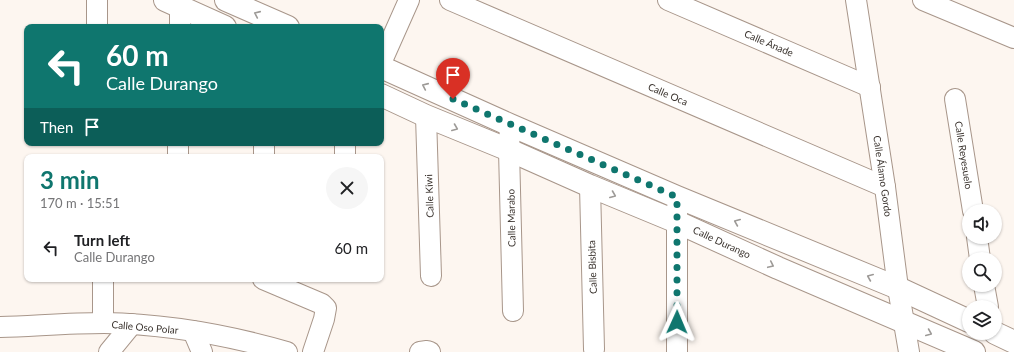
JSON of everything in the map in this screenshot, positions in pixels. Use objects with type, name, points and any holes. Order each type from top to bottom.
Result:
[{"type":"main road","points":[[226,0],[281,24]]},
{"type":"main road","points":[[175,11],[216,24]]},
{"type":"main road","points":[[384,67],[510,125],[677,197],[898,288],[962,318]]},
{"type":"main road","name":"Calle Durango","points":[[384,96],[426,116],[677,222],[778,268],[974,352]]},
{"type":"main road","points":[[1002,336],[1014,342]]},
{"type":"street","points":[[97,0],[97,24]]},
{"type":"street","points":[[384,56],[409,0]]},
{"type":"street","name":"Calle Oca","points":[[450,0],[885,188]]},
{"type":"street","name":"Calle Ánade","points":[[668,0],[870,87]]},
{"type":"street","name":"Calle Álamo Gordo","points":[[856,0],[885,188],[898,288],[909,352]]},
{"type":"street","points":[[934,2],[1014,38]]},
{"type":"street","name":"Calle Reyesuelo","points":[[955,98],[972,204]]},
{"type":"street","name":"Calle Kiwi","points":[[426,116],[431,276]]},
{"type":"street","name":"Calle Marabo","points":[[510,125],[509,150],[513,311]]},
{"type":"street","name":"Calle Bisbita","points":[[590,186],[594,349]]},
{"type":"street","points":[[677,197],[677,352]]},
{"type":"street","points":[[103,282],[103,323]]},
{"type":"street","points":[[270,282],[322,304],[326,308],[313,352]]},
{"type":"street","name":"Calle Oso Polar","points":[[0,327],[103,323],[132,324],[193,331],[228,337],[287,352]]},
{"type":"street","points":[[110,352],[132,324]]},
{"type":"street","points":[[193,331],[202,352]]},
{"type":"street","points":[[420,352],[430,352]]},
{"type":"route","points":[[453,99],[677,197],[677,322]]}]
